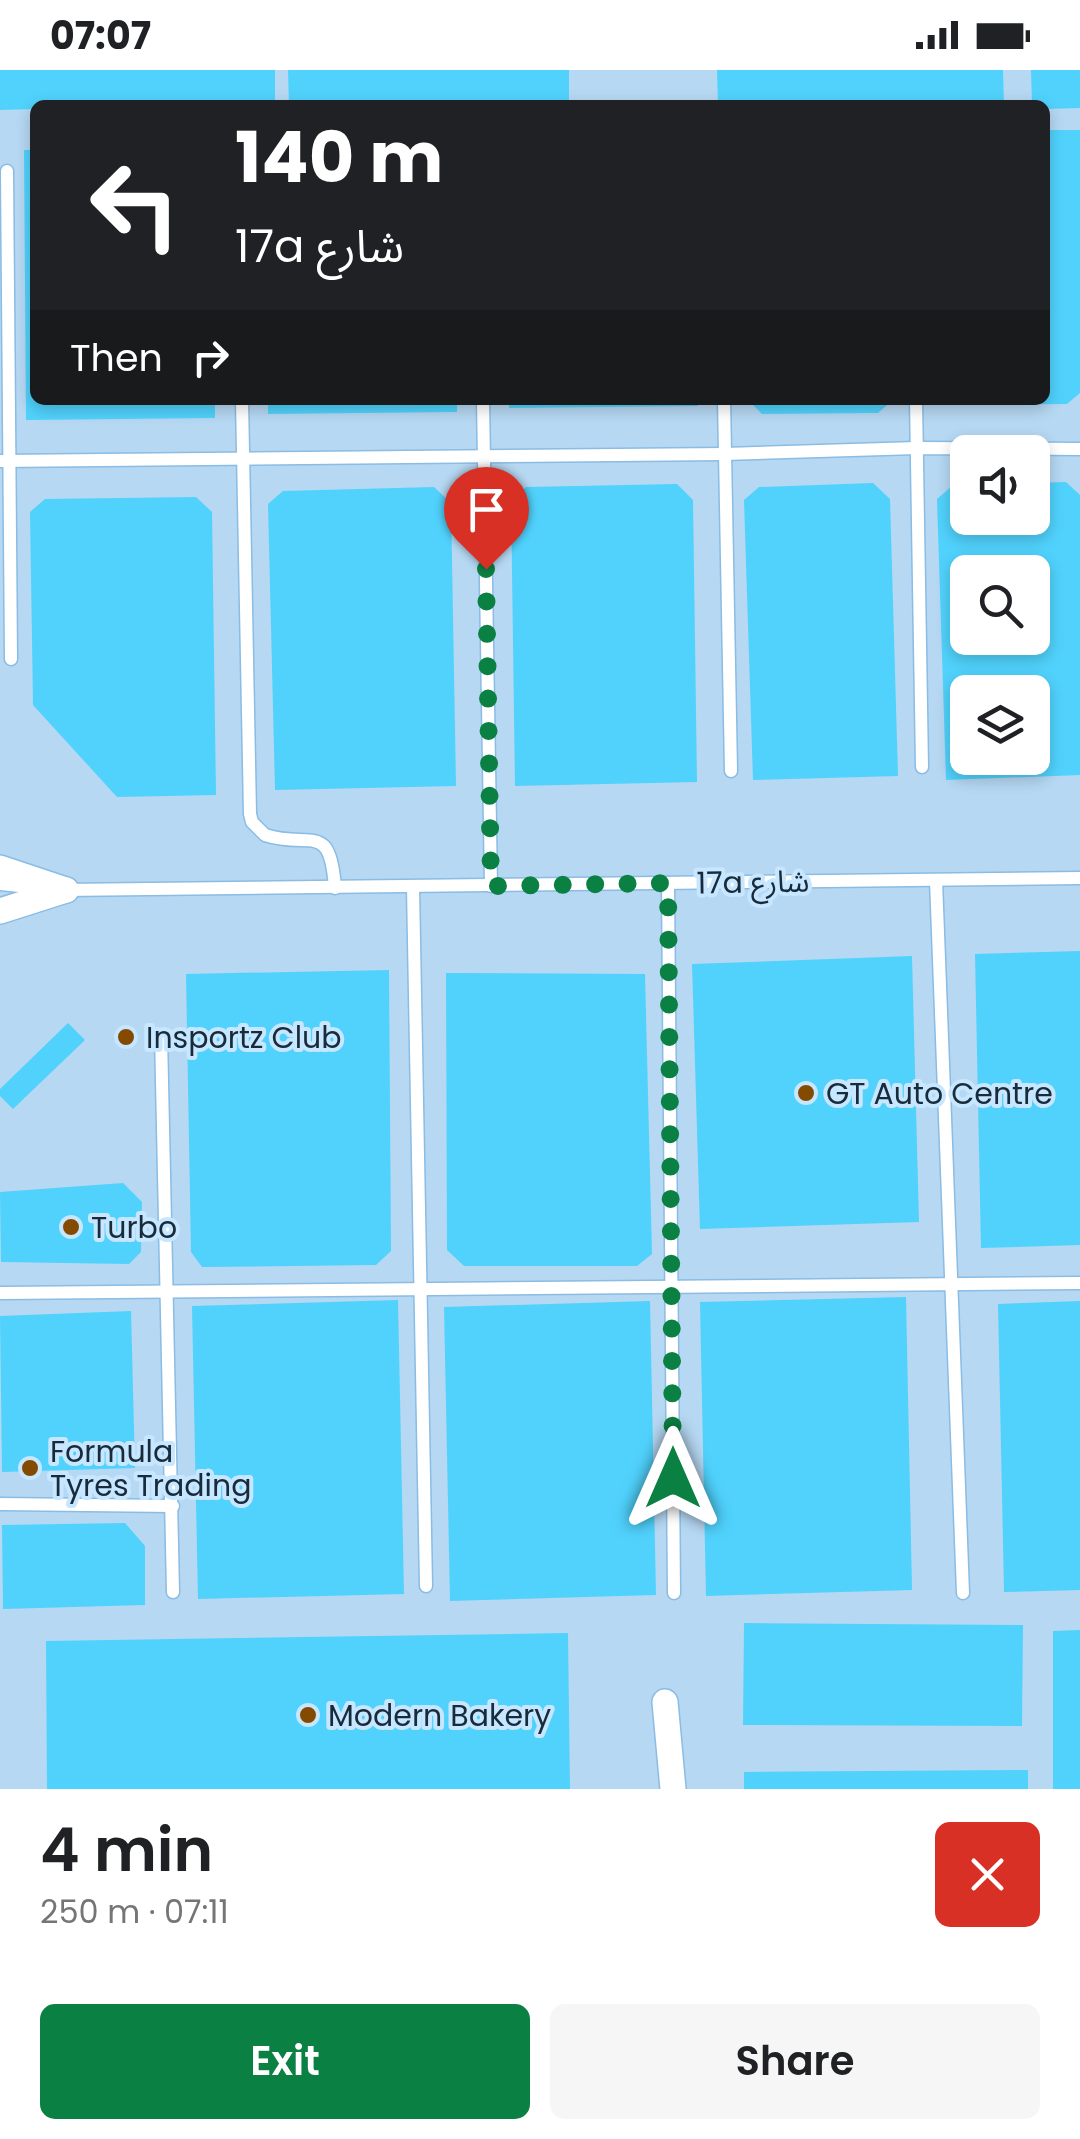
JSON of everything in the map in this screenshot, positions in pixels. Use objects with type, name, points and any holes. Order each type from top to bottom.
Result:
[{"type":"street","name":"17a شارع","points":[[0,868],[66,890]]},
{"type":"street","name":"17a شارع","points":[[0,911],[66,890]]},
{"type":"street","points":[[665,1702],[672,1789]]},
{"type":"lane","points":[[6,171],[4,461],[11,659]]},
{"type":"lane","points":[[242,405],[250,814],[264,835],[309,839],[324,845],[333,858],[335,888]]},
{"type":"lane","points":[[483,405],[491,886]]},
{"type":"lane","points":[[724,405],[730,771]]},
{"type":"lane","points":[[916,405],[922,767]]},
{"type":"lane","points":[[4,461],[1080,449]]},
{"type":"lane","name":"17a شارع","points":[[0,884],[66,890],[1080,878]]},
{"type":"lane","points":[[936,880],[963,1593]]},
{"type":"lane","points":[[668,883],[674,1592]]},
{"type":"lane","points":[[412,887],[426,1586]]},
{"type":"lane","name":"17a شارع","points":[[0,899],[66,890]]},
{"type":"lane","points":[[161,1035],[172,1592]]},
{"type":"lane","points":[[0,1294],[1080,1284]]},
{"type":"lane","points":[[0,1504],[173,1506]]},
{"type":"shaded area","points":[[0,70],[1080,70],[1080,1789],[0,1789]]},
{"type":"building","points":[[0,70],[275,70],[275,100],[30,100],[30,109],[0,110]]},
{"type":"building","points":[[288,70],[569,70],[569,100],[289,100]]},
{"type":"building","points":[[717,70],[1003,70],[1004,100],[718,100]]},
{"type":"building","points":[[1031,70],[1080,70],[1080,108],[1050,109],[1050,100],[1032,100]]},
{"type":"building","points":[[1050,130],[1080,130],[1080,393],[1067,404],[1050,404]]},
{"type":"building","points":[[24,150],[30,150],[30,405],[215,405],[215,418],[26,420]]},
{"type":"building","points":[[268,405],[457,405],[457,412],[268,414]]},
{"type":"building","points":[[509,405],[698,405],[698,406]]},
{"type":"building","points":[[753,405],[887,405],[878,413],[762,414]]},
{"type":"building","points":[[1050,482],[1066,482],[1080,495],[1080,775],[946,780],[937,499],[950,488],[950,535],[1050,535]]},
{"type":"building","points":[[873,483],[890,499],[898,776],[753,780],[744,500],[759,487]]},
{"type":"building","points":[[677,484],[693,500],[697,782],[515,786],[511,500],[526,487]]},
{"type":"building","points":[[434,487],[451,503],[456,786],[275,790],[268,504],[283,491]]},
{"type":"building","points":[[196,497],[212,512],[216,795],[117,797],[33,705],[30,512],[45,499]]},
{"type":"building","points":[[1080,951],[1080,1245],[981,1248],[975,954]]},
{"type":"building","name":"GT Auto Centre","points":[[912,956],[919,1222],[700,1229],[692,964]]},
{"type":"building","points":[[389,970],[391,1251],[376,1265],[202,1267],[191,1252],[186,974]]},
{"type":"building","points":[[446,973],[645,974],[652,1254],[637,1266],[464,1266],[447,1250]]},
{"type":"building","points":[[68,1023],[85,1040],[13,1109],[0,1096],[0,1089]]},
{"type":"building","name":"Turbo","points":[[123,1183],[142,1202],[141,1252],[129,1264],[1,1262],[0,1192]]},
{"type":"building","points":[[906,1297],[912,1590],[706,1596],[700,1302]]},
{"type":"building","points":[[398,1300],[404,1594],[198,1599],[192,1306]]},
{"type":"building","points":[[650,1301],[656,1595],[450,1601],[444,1307]]},
{"type":"building","points":[[1080,1301],[1080,1590],[1004,1592],[998,1304]]},
{"type":"building","points":[[131,1311],[135,1468],[2,1472],[0,1316]]},
{"type":"building","points":[[125,1523],[145,1546],[145,1605],[3,1609],[2,1525]]},
{"type":"building","points":[[744,1623],[1023,1625],[1022,1726],[743,1725]]},
{"type":"building","points":[[1080,1630],[1080,1789],[1053,1789],[1053,1631]]},
{"type":"building","name":"Modern Bakery","points":[[568,1633],[570,1789],[47,1789],[46,1641]]},
{"type":"building","points":[[1028,1770],[1028,1789],[744,1789],[744,1772]]},
{"type":"place","name":"Insportz Club","points":[[126,1037]]},
{"type":"place","name":"GT Auto Centre","points":[[806,1093]]},
{"type":"place","name":"Turbo","points":[[71,1227]]},
{"type":"place","name":"Formula Tyres Trading","points":[[30,1468]]},
{"type":"place","name":"Modern Bakery","points":[[308,1715]]},
{"type":"route","points":[[486,569],[491,886],[668,883],[673,1478]]}]
